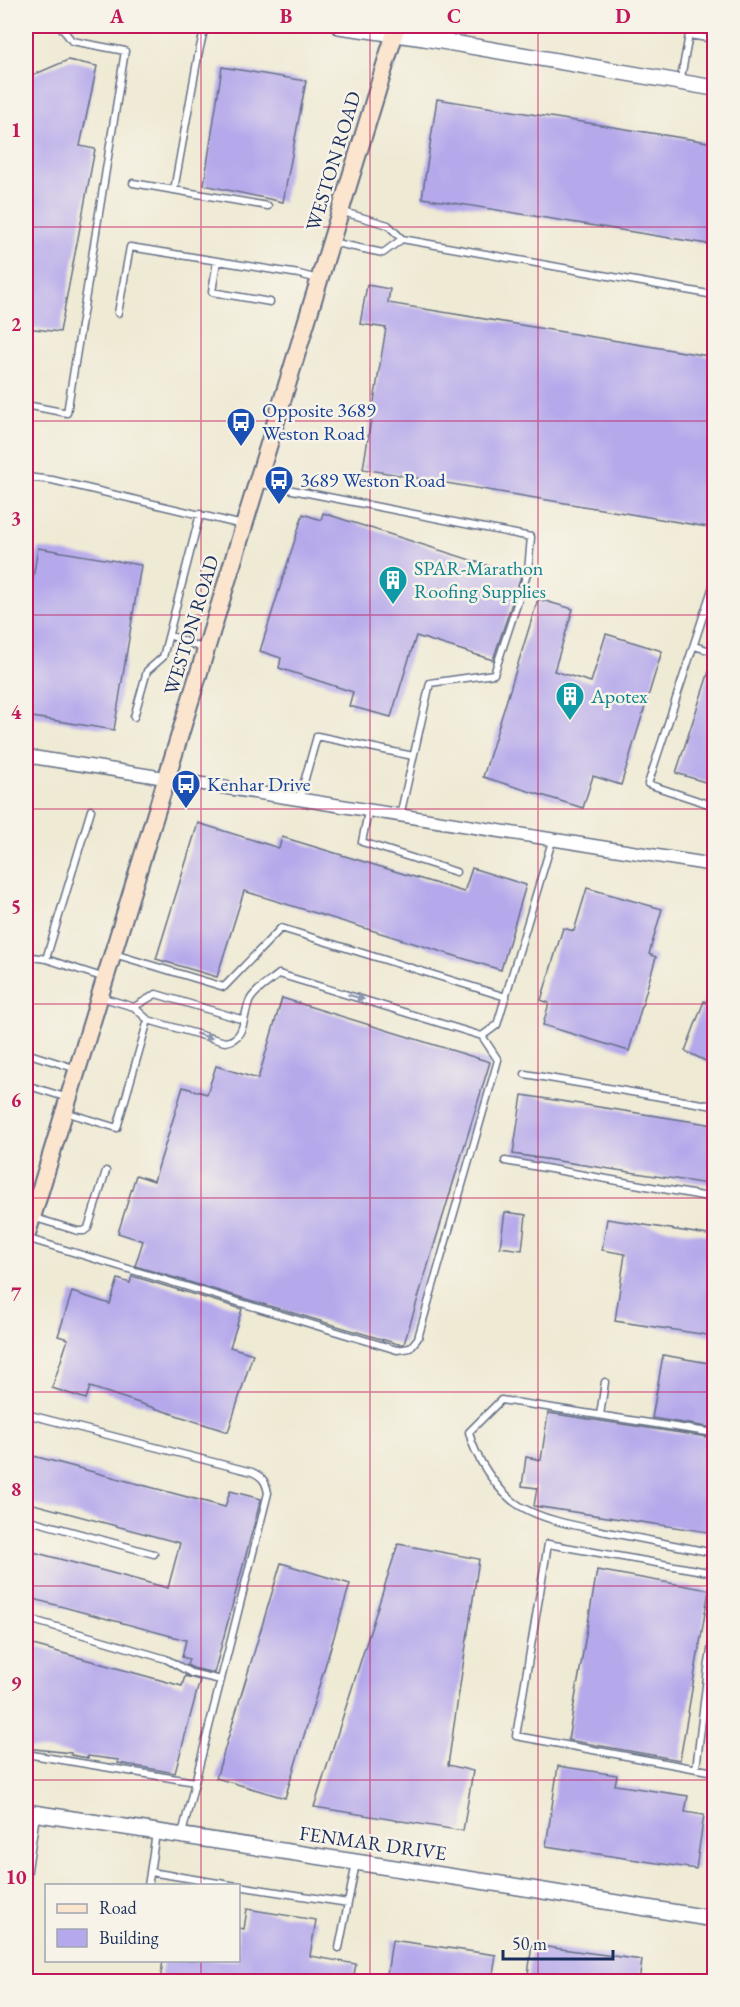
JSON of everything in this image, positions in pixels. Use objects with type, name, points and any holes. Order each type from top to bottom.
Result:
[{"type":"main road","name":"WESTON ROAD","points":[[26,1238],[396,29]]},
{"type":"street","points":[[339,26],[396,29],[714,88]]},
{"type":"street","points":[[26,756],[399,817],[714,865]]},
{"type":"street","name":"FENMAR DRIVE","points":[[31,1813],[507,1885],[714,1919]]},
{"type":"lane","points":[[26,405],[67,413],[124,51],[72,41],[60,26]]},
{"type":"lane","points":[[174,190],[205,26]]},
{"type":"lane","points":[[680,82],[689,35],[714,39]]},
{"type":"lane","points":[[133,183],[268,206]]},
{"type":"lane","points":[[340,211],[388,225],[402,240],[714,295]]},
{"type":"lane","points":[[330,241],[383,253],[402,240]]},
{"type":"lane","points":[[118,313],[130,247],[319,279]]},
{"type":"lane","points":[[217,261],[212,292],[270,302]]},
{"type":"lane","points":[[26,477],[52,480],[244,526]]},
{"type":"lane","points":[[257,483],[531,537],[528,571],[494,674],[430,683],[399,817]]},
{"type":"lane","points":[[134,717],[147,671],[163,657],[200,514]]},
{"type":"lane","points":[[714,583],[648,784],[714,806]]},
{"type":"lane","points":[[169,635],[206,650]]},
{"type":"lane","points":[[694,646],[714,652]]},
{"type":"lane","points":[[299,801],[317,736],[413,756]]},
{"type":"lane","points":[[46,959],[91,810]]},
{"type":"lane","points":[[368,812],[362,842],[456,872]]},
{"type":"lane","points":[[482,1036],[497,1025],[552,841]]},
{"type":"lane","points":[[113,953],[224,987],[280,928],[506,997]]},
{"type":"lane","points":[[26,956],[46,959],[105,978]]},
{"type":"lane","points":[[26,1238],[397,1350],[410,1348],[418,1338],[498,1060],[482,1036],[279,974],[250,998],[239,1036],[233,1041],[225,1042],[148,1020],[134,1007],[99,996]]},
{"type":"lane","points":[[134,1007],[156,994],[244,1020]]},
{"type":"lane","points":[[26,1101],[28,1086],[117,1128],[148,1020]]},
{"type":"lane","points":[[26,1053],[77,1069]]},
{"type":"lane","points":[[525,1074],[714,1107]]},
{"type":"lane","points":[[505,1161],[714,1198]]},
{"type":"lane","points":[[32,1217],[78,1232],[84,1231],[88,1228],[106,1171]]},
{"type":"lane","points":[[600,1415],[605,1382]]},
{"type":"lane","points":[[714,1433],[501,1400],[469,1432],[472,1445],[486,1469],[506,1496],[520,1506],[543,1516],[577,1526],[714,1553]]},
{"type":"lane","points":[[26,1414],[252,1472],[266,1483],[268,1493],[181,1836]]},
{"type":"lane","points":[[26,1520],[154,1554]]},
{"type":"lane","points":[[714,1573],[548,1544],[516,1736],[714,1772]]},
{"type":"lane","points":[[26,1618],[166,1659],[191,1673],[221,1680]]},
{"type":"lane","points":[[696,1769],[714,1632]]},
{"type":"lane","points":[[26,1754],[195,1782]]},
{"type":"lane","points":[[26,1888],[31,1813]]},
{"type":"lane","points":[[148,1884],[156,1832]]},
{"type":"lane","points":[[339,1948],[356,1862]]},
{"type":"lane","points":[[150,1872],[225,1884]]},
{"type":"lane","points":[[240,1886],[348,1903]]},
{"type":"building","points":[[68,60],[97,66],[80,146],[95,149],[60,332],[26,328],[26,78]]},
{"type":"building","points":[[222,67],[306,81],[283,202],[204,185]]},
{"type":"building","points":[[437,99],[714,143],[714,245],[422,198]]},
{"type":"building","points":[[367,285],[390,289],[388,303],[714,357],[714,528],[363,469],[386,328],[360,324]]},
{"type":"building","name":"SPAR-Marathon Roofing Supplies","points":[[323,513],[521,576],[493,660],[416,636],[391,717],[349,706],[353,692],[279,668],[281,658],[260,651],[303,514],[321,520]]},
{"type":"building","points":[[38,548],[141,565],[114,730],[26,716],[26,608],[28,608]]},
{"type":"building","name":"Apotex","points":[[538,599],[573,609],[554,671],[591,682],[606,634],[662,651],[621,785],[593,776],[583,808],[483,777]]},
{"type":"building","points":[[712,662],[714,662],[714,785],[676,773]]},
{"type":"building","points":[[198,823],[279,848],[282,837],[464,892],[472,868],[526,885],[501,970],[244,891],[217,977],[156,959]]},
{"type":"building","points":[[587,888],[662,909],[649,954],[656,957],[629,1051],[543,1025],[549,1003],[541,1000],[563,928],[574,931]]},
{"type":"building","points":[[282,998],[490,1062],[404,1344],[135,1266],[143,1241],[118,1233],[136,1175],[154,1181],[183,1087],[207,1094],[216,1066],[258,1079]]},
{"type":"building","points":[[704,1001],[714,1006],[714,1065],[685,1051]]},
{"type":"building","points":[[522,1095],[714,1125],[714,1185],[513,1154]]},
{"type":"building","points":[[505,1212],[526,1215],[522,1250],[500,1247]]},
{"type":"building","points":[[607,1219],[714,1236],[714,1336],[615,1321],[625,1254],[602,1250]]},
{"type":"building","points":[[132,1276],[242,1309],[230,1347],[253,1354],[228,1432],[90,1387],[86,1399],[52,1388],[68,1339],[58,1336],[72,1292],[110,1304],[118,1279],[130,1283]]},
{"type":"building","points":[[663,1355],[714,1364],[714,1428],[652,1418]]},
{"type":"building","points":[[548,1413],[714,1438],[714,1533],[534,1506],[537,1488],[522,1486],[526,1457],[541,1460]]},
{"type":"building","points":[[26,1454],[225,1507],[230,1491],[261,1499],[214,1673],[187,1665],[189,1659],[182,1657],[186,1640],[26,1597],[26,1550],[168,1588],[180,1543],[26,1502]]},
{"type":"building","points":[[398,1544],[479,1559],[448,1765],[473,1771],[463,1831],[314,1807]]},
{"type":"building","points":[[281,1563],[350,1584],[285,1798],[216,1778]]},
{"type":"building","points":[[597,1570],[709,1590],[680,1760],[568,1740]]},
{"type":"building","points":[[26,1643],[182,1686],[185,1676],[200,1680],[175,1773],[118,1763],[118,1760],[88,1756],[88,1758],[71,1755],[71,1753],[26,1748]]},
{"type":"building","points":[[558,1766],[617,1775],[615,1785],[688,1796],[685,1812],[704,1815],[696,1869],[546,1846]]},
{"type":"building","points":[[247,1909],[316,1920],[310,1956],[356,1964],[353,1980],[334,1977],[334,1982],[160,1982],[163,1962],[240,1962],[240,1928],[244,1929]]},
{"type":"building","points":[[392,1940],[496,1955],[492,1982],[386,1982]]},
{"type":"building","points":[[532,1945],[642,1960],[639,1982],[527,1982]]},
{"type":"place","name":"Opposite 3689 Weston Road","points":[[241,448]]},
{"type":"place","name":"3689 Weston Road","points":[[279,506]]},
{"type":"place","name":"SPAR-Marathon Roofing Supplies","points":[[393,606]]},
{"type":"place","name":"Apotex","points":[[570,722]]},
{"type":"place","name":"Kenhar Drive","points":[[186,810]]}]
